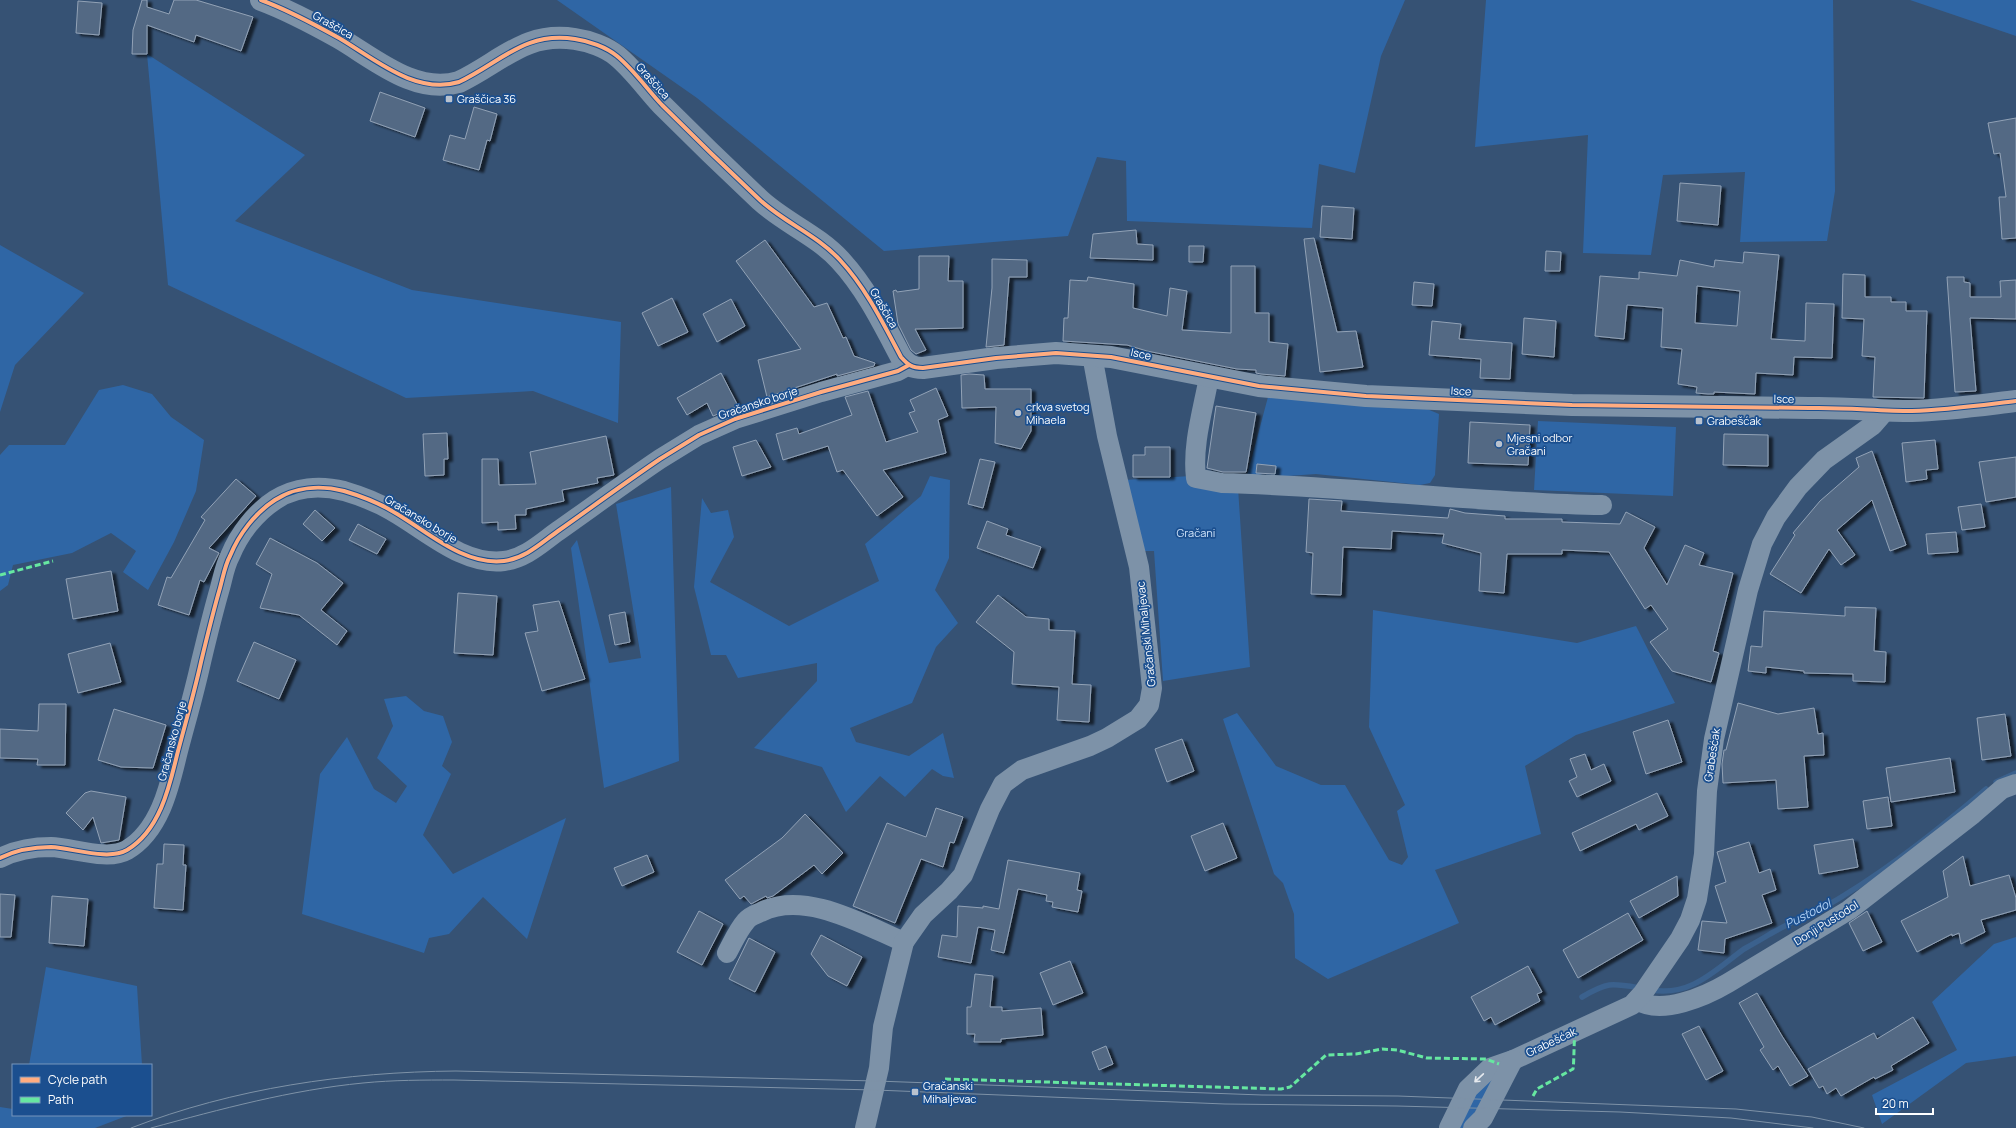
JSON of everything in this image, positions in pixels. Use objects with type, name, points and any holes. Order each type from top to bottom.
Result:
[{"type":"street","name":"Graščica","points":[[261,0],[302,18],[400,74],[428,84],[450,84],[459,82],[521,45],[536,40],[564,38],[576,39],[609,51],[625,64],[663,106],[761,201],[787,222],[817,241],[839,259],[864,290],[901,357],[909,365]]},
{"type":"street","name":"Isce","points":[[909,365],[923,368],[996,358],[1056,354],[1092,355],[1112,357],[1209,377],[1291,390],[1374,396],[1631,407],[1840,407],[1886,410],[1943,409],[2016,401]]},
{"type":"street","name":"Gračanski Mihaljevac","points":[[865,1128],[879,1068],[883,1027],[904,942],[923,915],[950,891],[963,875],[990,809],[1003,784],[1010,778],[1033,765],[1090,746],[1107,738],[1138,719],[1150,701],[1152,688],[1139,567],[1107,436],[1092,355]]},
{"type":"street","name":"Gračansko borje","points":[[0,858],[12,852],[34,848],[52,847],[113,855],[125,851],[139,841],[152,825],[170,782],[190,710],[209,628],[229,557],[244,530],[254,518],[276,499],[289,493],[319,487],[348,492],[378,503],[440,541],[470,557],[493,562],[505,561],[530,551],[660,459],[718,425],[821,392],[898,372],[909,365]]},
{"type":"street","points":[[1209,377],[1195,457],[1196,478],[1222,482],[1378,490],[1462,499],[1540,504],[1602,505]]},
{"type":"street","name":"Grabešćak","points":[[1449,1128],[1468,1089],[1490,1068],[1513,1060],[1626,1008],[1644,991],[1680,939],[1690,920],[1697,899],[1704,854],[1707,791],[1714,739],[1748,590],[1762,544],[1776,517],[1798,487],[1824,460],[1873,425],[1886,410]]},
{"type":"street","name":"Donji Pustodol","points":[[1644,991],[1643,1004],[1684,1003],[1722,986],[1849,910],[1962,823],[2002,789],[2016,784]]},
{"type":"street","points":[[727,953],[746,920],[767,909],[780,906],[811,906],[826,910],[904,942]]},
{"type":"street","name":"Grabešćak","points":[[1474,1128],[1483,1118],[1513,1060]]},
{"type":"green space","points":[[557,0],[1405,0],[1381,56],[1355,173],[1319,164],[1312,228],[1127,221],[1126,161],[1097,157],[1068,236],[884,251],[697,98]]},
{"type":"green space","points":[[1486,0],[1833,0],[1835,191],[1827,241],[1740,242],[1745,172],[1663,175],[1651,255],[1583,253],[1588,135],[1475,147]]},
{"type":"green space","points":[[1910,0],[2016,0],[2016,36]]},
{"type":"green space","points":[[147,54],[305,155],[235,221],[412,290],[621,322],[618,423],[533,391],[406,398],[168,285]]},
{"type":"green space","points":[[0,245],[84,293],[15,365],[0,412]]},
{"type":"green space","points":[[123,385],[152,394],[171,417],[204,440],[196,491],[174,542],[148,590],[123,572],[136,551],[111,533],[72,553],[13,565],[8,585],[0,591],[0,455],[9,445],[65,445],[99,390]]},
{"type":"green space","points":[[1268,397],[1427,409],[1439,414],[1435,475],[1430,483],[1420,485],[1316,474],[1246,479]]},
{"type":"green space","points":[[1538,421],[1676,427],[1673,496],[1534,490]]},
{"type":"green space","points":[[930,476],[950,480],[949,558],[935,590],[958,623],[936,647],[912,703],[850,728],[856,742],[909,756],[943,733],[954,778],[943,776],[932,769],[905,797],[880,776],[846,812],[822,767],[754,748],[817,681],[817,663],[738,678],[726,655],[711,655],[694,587],[702,498],[711,513],[728,510],[734,537],[710,582],[789,626],[879,581],[865,544],[921,496]]},
{"type":"green space","name":"Gračani","points":[[1191,476],[1191,487],[1238,488],[1250,667],[1163,681],[1154,551],[1142,551],[1124,480]]},
{"type":"green space","points":[[671,487],[679,761],[604,788],[571,548],[577,540],[609,663],[641,658],[616,504]]},
{"type":"green space","points":[[1373,610],[1577,643],[1636,626],[1675,703],[1576,735],[1525,766],[1541,834],[1435,870],[1459,923],[1328,979],[1295,958],[1294,914],[1283,883],[1274,874],[1223,719],[1237,713],[1276,766],[1321,785],[1345,785],[1389,860],[1402,865],[1408,857],[1397,811],[1405,805],[1369,727]]},
{"type":"green space","points":[[406,696],[424,711],[443,716],[452,742],[442,766],[451,774],[423,835],[453,874],[566,818],[527,939],[483,897],[449,934],[429,938],[424,953],[302,914],[320,774],[347,737],[374,789],[396,803],[407,786],[377,758],[393,726],[384,699]]},
{"type":"green space","points":[[2016,937],[2016,1056],[1966,1063],[1882,1124],[1872,1095],[1957,1050],[1932,1002],[1994,944]]},
{"type":"green space","points":[[46,967],[137,986],[142,1064],[29,1064]]},
{"type":"green space","points":[[1499,1074],[1465,1128],[1456,1128],[1472,1095]]},
{"type":"green space","points":[[0,1107],[12,1109],[12,1116],[126,1116],[95,1128],[0,1128]]},
{"type":"building","points":[[142,0],[147,0],[147,7],[169,14],[174,0],[196,0],[253,17],[241,51],[196,35],[194,42],[147,25],[147,54],[132,54],[133,30]]},
{"type":"building","points":[[78,1],[102,3],[99,35],[76,33]]},
{"type":"building","points":[[380,92],[425,108],[415,137],[370,121]]},
{"type":"building","points":[[474,107],[497,114],[490,141],[487,140],[479,170],[443,160],[450,135],[465,139]]},
{"type":"building","points":[[2016,118],[2016,238],[2002,239],[1999,197],[2006,197],[2000,153],[1994,154],[1988,123]]},
{"type":"building","points":[[1680,183],[1721,186],[1718,225],[1677,221]]},
{"type":"building","points":[[1322,206],[1354,208],[1352,239],[1320,237]]},
{"type":"building","points":[[1136,230],[1137,244],[1153,245],[1153,260],[1090,258],[1093,234]]},
{"type":"building","points":[[1314,238],[1337,332],[1356,331],[1363,367],[1320,372],[1304,239]]},
{"type":"building","points":[[765,240],[814,307],[827,303],[843,338],[846,337],[854,356],[875,363],[874,366],[837,376],[837,374],[767,397],[758,360],[801,349],[736,261]]},
{"type":"building","points":[[1189,246],[1204,246],[1203,262],[1189,262]]},
{"type":"building","points":[[1546,251],[1561,252],[1560,271],[1545,271]]},
{"type":"building","points":[[1744,252],[1779,255],[1771,339],[1805,341],[1806,303],[1834,304],[1832,358],[1794,357],[1793,375],[1756,373],[1755,394],[1714,392],[1714,394],[1696,393],[1697,387],[1678,384],[1682,349],[1661,347],[1663,308],[1627,305],[1624,339],[1595,336],[1600,276],[1639,279],[1639,272],[1677,276],[1680,260],[1714,267],[1715,260],[1743,263]],"holes":[[[1697,286],[1740,291],[1737,326],[1695,323]]]},
{"type":"building","points":[[919,256],[949,256],[948,281],[963,281],[963,328],[915,329],[926,350],[916,354],[911,350],[898,324],[893,291],[896,290],[897,292],[919,289]]},
{"type":"building","points":[[992,259],[1027,260],[1027,277],[1009,277],[1004,345],[986,347],[992,288]]},
{"type":"building","points":[[1231,266],[1255,266],[1255,313],[1269,313],[1269,342],[1288,344],[1285,376],[1261,374],[1256,373],[1256,370],[1237,369],[1147,351],[1127,345],[1063,341],[1064,318],[1068,318],[1070,280],[1087,281],[1088,277],[1134,284],[1133,308],[1167,316],[1170,288],[1187,291],[1182,330],[1231,333]]},
{"type":"building","points":[[1843,274],[1865,275],[1865,297],[1891,297],[1891,302],[1906,302],[1906,311],[1927,311],[1924,398],[1873,397],[1875,357],[1862,356],[1864,319],[1842,318]]},
{"type":"building","points":[[1947,277],[1964,277],[1964,282],[1970,283],[1970,297],[2001,297],[2000,281],[2016,280],[2016,319],[1970,318],[1976,391],[1955,392]]},
{"type":"building","points":[[1414,282],[1434,284],[1432,306],[1412,305]]},
{"type":"building","points":[[672,298],[688,332],[658,346],[642,313]]},
{"type":"building","points":[[731,299],[745,326],[717,342],[703,314]]},
{"type":"building","points":[[1524,318],[1556,321],[1554,357],[1522,354]]},
{"type":"building","points":[[1432,321],[1461,324],[1459,339],[1512,343],[1510,379],[1480,378],[1481,359],[1429,355]]},
{"type":"building","points":[[721,373],[738,406],[713,416],[707,403],[687,415],[677,398]]},
{"type":"building","points":[[961,375],[984,375],[985,389],[1031,389],[1031,431],[1021,449],[995,443],[996,407],[962,408]]},
{"type":"building","points":[[936,388],[948,416],[938,420],[946,453],[883,470],[903,497],[877,516],[843,470],[837,472],[828,446],[783,460],[776,434],[797,428],[799,434],[852,415],[845,397],[868,391],[886,442],[918,432],[909,413],[915,411],[910,400]]},
{"type":"building","points":[[1216,406],[1256,413],[1246,472],[1223,472],[1207,468]]},
{"type":"building","name":"Mjesni odbor Gračani","points":[[1470,422],[1530,425],[1528,465],[1468,463]]},
{"type":"building","points":[[447,433],[448,459],[444,459],[444,475],[425,476],[423,434]]},
{"type":"building","points":[[1724,434],[1768,435],[1768,466],[1723,465]]},
{"type":"building","points":[[606,436],[614,475],[597,478],[598,483],[562,490],[564,501],[526,509],[526,515],[515,515],[516,529],[498,530],[498,522],[482,523],[482,459],[498,459],[499,485],[536,484],[530,452]]},
{"type":"building","points":[[756,440],[771,467],[742,476],[733,447]]},
{"type":"building","points":[[1935,440],[1938,469],[1926,470],[1927,479],[1906,482],[1902,443]]},
{"type":"building","points":[[1145,447],[1170,447],[1170,477],[1133,477],[1133,455],[1145,455]]},
{"type":"building","points":[[1872,451],[1906,545],[1890,551],[1872,500],[1837,530],[1855,555],[1841,565],[1829,549],[1801,593],[1770,574],[1795,535],[1793,533],[1820,501],[1859,467],[1856,458]]},
{"type":"building","points":[[2016,457],[2016,497],[1986,502],[1979,462]]},
{"type":"building","points":[[980,459],[995,462],[983,508],[968,504]]},
{"type":"building","points":[[1257,464],[1276,466],[1275,474],[1256,473]]},
{"type":"building","points":[[236,479],[256,496],[209,548],[219,553],[204,582],[200,580],[189,615],[158,605],[167,577],[171,578],[205,520],[201,517]]},
{"type":"building","points":[[1309,499],[1342,501],[1341,511],[1448,518],[1450,509],[1465,513],[1505,516],[1505,519],[1562,519],[1562,522],[1620,524],[1626,512],[1655,527],[1644,548],[1667,585],[1685,545],[1704,553],[1699,565],[1733,573],[1713,651],[1719,653],[1711,682],[1672,671],[1650,642],[1668,629],[1651,605],[1645,609],[1609,552],[1562,550],[1562,554],[1507,554],[1504,593],[1479,591],[1481,553],[1442,543],[1444,534],[1392,531],[1391,549],[1343,547],[1341,595],[1311,594],[1313,553],[1306,552]]},
{"type":"building","points":[[1981,504],[1985,527],[1962,530],[1958,507]]},
{"type":"building","points":[[315,510],[335,528],[322,541],[303,524]]},
{"type":"building","points":[[987,521],[1008,529],[1006,535],[1041,547],[1033,568],[977,548]]},
{"type":"building","points":[[358,524],[386,539],[377,554],[349,540]]},
{"type":"building","points":[[1956,532],[1958,552],[1928,554],[1926,534]]},
{"type":"building","points":[[270,538],[317,563],[343,583],[321,610],[347,631],[337,645],[299,615],[260,608],[272,574],[256,564]]},
{"type":"building","points":[[111,571],[118,611],[73,619],[66,579]]},
{"type":"building","points":[[458,593],[497,596],[493,655],[454,653]]},
{"type":"building","points":[[998,595],[1026,617],[1049,619],[1049,630],[1075,631],[1072,684],[1091,685],[1089,722],[1057,720],[1059,687],[1012,684],[1014,652],[976,622]]},
{"type":"building","points":[[559,601],[585,679],[542,691],[525,633],[538,631],[533,605]]},
{"type":"building","points":[[1845,607],[1876,608],[1874,651],[1886,652],[1885,682],[1853,681],[1853,674],[1804,673],[1804,671],[1766,667],[1766,673],[1748,671],[1751,646],[1762,647],[1764,611],[1845,616]]},
{"type":"building","points":[[625,612],[630,642],[615,645],[609,615]]},
{"type":"building","points":[[254,642],[296,660],[279,699],[237,681]]},
{"type":"building","points":[[110,643],[121,682],[78,693],[68,654]]},
{"type":"building","points":[[1738,703],[1778,714],[1814,708],[1818,734],[1823,733],[1824,755],[1804,756],[1808,807],[1778,809],[1776,780],[1723,783],[1722,764],[1724,750],[1726,750]]},
{"type":"building","points":[[39,704],[66,704],[65,765],[37,765],[38,759],[0,758],[0,729],[38,731]]},
{"type":"building","points":[[114,709],[166,725],[153,768],[121,767],[98,760]]},
{"type":"building","points":[[2005,714],[2011,756],[1982,760],[1977,718]]},
{"type":"building","points":[[1668,720],[1682,762],[1646,774],[1633,732]]},
{"type":"building","points":[[1182,739],[1194,771],[1167,782],[1155,749]]},
{"type":"building","points":[[1585,754],[1591,770],[1604,764],[1611,781],[1577,797],[1569,781],[1577,777],[1570,759]]},
{"type":"building","points":[[1950,758],[1955,792],[1891,802],[1886,768]]},
{"type":"building","points":[[91,791],[126,797],[119,840],[101,843],[93,817],[83,830],[66,813],[85,793]]},
{"type":"building","points":[[1657,793],[1668,816],[1639,830],[1636,824],[1580,851],[1572,833]]},
{"type":"building","points":[[1888,797],[1892,826],[1867,829],[1863,801]]},
{"type":"building","points":[[936,808],[963,817],[954,843],[950,842],[943,867],[921,859],[895,923],[853,906],[887,823],[926,837]]},
{"type":"building","points":[[805,814],[843,853],[822,874],[814,865],[773,896],[767,898],[766,896],[751,904],[744,896],[740,899],[725,880],[782,838]]},
{"type":"building","points":[[1223,823],[1237,858],[1205,871],[1191,836]]},
{"type":"building","points":[[1853,839],[1858,867],[1819,874],[1814,845]]},
{"type":"building","points":[[1749,842],[1759,873],[1770,869],[1776,890],[1762,895],[1772,923],[1725,939],[1724,953],[1698,950],[1702,921],[1727,923],[1715,886],[1726,882],[1717,852]]},
{"type":"building","points":[[164,844],[184,845],[183,865],[186,865],[183,910],[154,908],[157,864],[163,864]]},
{"type":"building","points":[[647,855],[654,872],[622,886],[614,868]]},
{"type":"building","points":[[1963,856],[1970,886],[2009,875],[2016,898],[2016,910],[1981,920],[1985,932],[1961,944],[1959,933],[1952,936],[1952,934],[1917,952],[1901,921],[1948,897],[1943,871]]},
{"type":"building","points":[[1008,860],[1080,873],[1077,890],[1082,891],[1078,912],[1052,907],[1053,902],[1046,901],[1047,895],[1018,889],[1004,953],[991,950],[995,930],[978,927],[971,963],[938,957],[942,935],[957,937],[958,906],[983,908],[983,906],[999,909]]},
{"type":"building","points":[[1677,876],[1678,896],[1639,918],[1630,901]]},
{"type":"building","points":[[0,894],[15,895],[11,937],[0,937]]},
{"type":"building","points":[[52,896],[88,899],[84,946],[49,943]]},
{"type":"building","points":[[699,911],[723,924],[702,965],[677,952]]},
{"type":"building","points":[[1867,911],[1882,942],[1863,951],[1849,923]]},
{"type":"building","points":[[1628,913],[1643,940],[1578,978],[1563,950]]},
{"type":"building","points":[[821,935],[862,957],[847,986],[828,976],[811,954]]},
{"type":"building","points":[[749,938],[775,952],[755,992],[729,979]]},
{"type":"building","points":[[1070,961],[1083,993],[1053,1005],[1040,973]]},
{"type":"building","points":[[1528,966],[1542,992],[1537,994],[1540,1001],[1495,1025],[1491,1017],[1484,1021],[1471,997]]},
{"type":"building","points":[[975,974],[993,976],[990,1007],[1002,1007],[1002,1011],[1041,1008],[1043,1035],[1001,1039],[1001,1042],[974,1042],[975,1034],[967,1034],[967,1007],[971,1007]]},
{"type":"building","points":[[1757,993],[1782,1036],[1808,1076],[1790,1086],[1778,1066],[1773,1070],[1760,1050],[1764,1047],[1739,1003]]},
{"type":"building","points":[[1913,1017],[1929,1043],[1891,1066],[1893,1070],[1875,1079],[1874,1077],[1841,1096],[1836,1088],[1827,1094],[1823,1086],[1819,1088],[1808,1069],[1874,1033],[1877,1039]]},
{"type":"building","points":[[1699,1026],[1723,1071],[1706,1080],[1682,1034]]},
{"type":"building","points":[[1106,1046],[1113,1064],[1099,1070],[1092,1052]]},
{"type":"waterway","name":"Pustodol","points":[[1996,782],[2016,773]]},
{"type":"waterway","name":"Pustodol","points":[[1651,990],[1678,990],[1690,986],[1702,980],[1744,949],[1834,901],[1899,859],[1986,789]]},
{"type":"waterway","name":"Pustodol","points":[[1582,997],[1604,986],[1610,985],[1640,988]]},
{"type":"tram line","points":[[131,1128],[210,1102],[291,1085],[373,1075],[456,1071],[876,1081],[1262,1095],[1398,1096],[1736,1109],[1812,1117],[1864,1128]]},
{"type":"tram line","points":[[151,1128],[230,1107],[309,1090],[374,1082],[408,1080],[875,1090],[1225,1104],[1397,1106],[1620,1112],[1731,1118],[1813,1128]]},
{"type":"marked path","points":[[0,575],[53,561]]},
{"type":"marked path","points":[[1533,1096],[1537,1089],[1573,1069],[1575,1031]]},
{"type":"marked path","points":[[945,1079],[1281,1089],[1290,1087],[1326,1055],[1356,1054],[1382,1049],[1397,1050],[1427,1058],[1486,1059],[1499,1064]]},
{"type":"cycle path","points":[[261,0],[291,13],[339,38],[396,73],[427,84],[443,85],[459,82],[514,50],[527,44],[542,40],[557,38],[575,39],[603,47],[623,61],[662,105],[760,200],[780,216],[821,243],[840,260],[866,294],[901,357],[913,367],[923,368],[996,358],[1056,353],[1111,357],[1259,386],[1366,396],[1572,405],[1835,408],[1912,411],[2016,401]]},
{"type":"cycle path","points":[[0,858],[18,851],[44,847],[100,854],[119,853],[127,850],[138,842],[147,832],[155,821],[161,808],[170,782],[212,615],[228,560],[238,540],[248,525],[261,511],[275,500],[291,492],[308,488],[326,488],[344,491],[386,508],[445,545],[460,552],[474,558],[489,561],[504,561],[519,557],[533,549],[660,459],[699,435],[735,419],[821,392],[898,371],[909,365]]},
{"type":"place","name":"Graščica 36","points":[[449,99]]},
{"type":"place","name":"crkva svetog Mihaela","points":[[1018,413]]},
{"type":"place","name":"Grabešćak","points":[[1699,421]]},
{"type":"place","name":"Mjesni odbor Gračani","points":[[1499,444]]},
{"type":"place","name":"Gračanski Mihaljevac","points":[[915,1092]]}]
